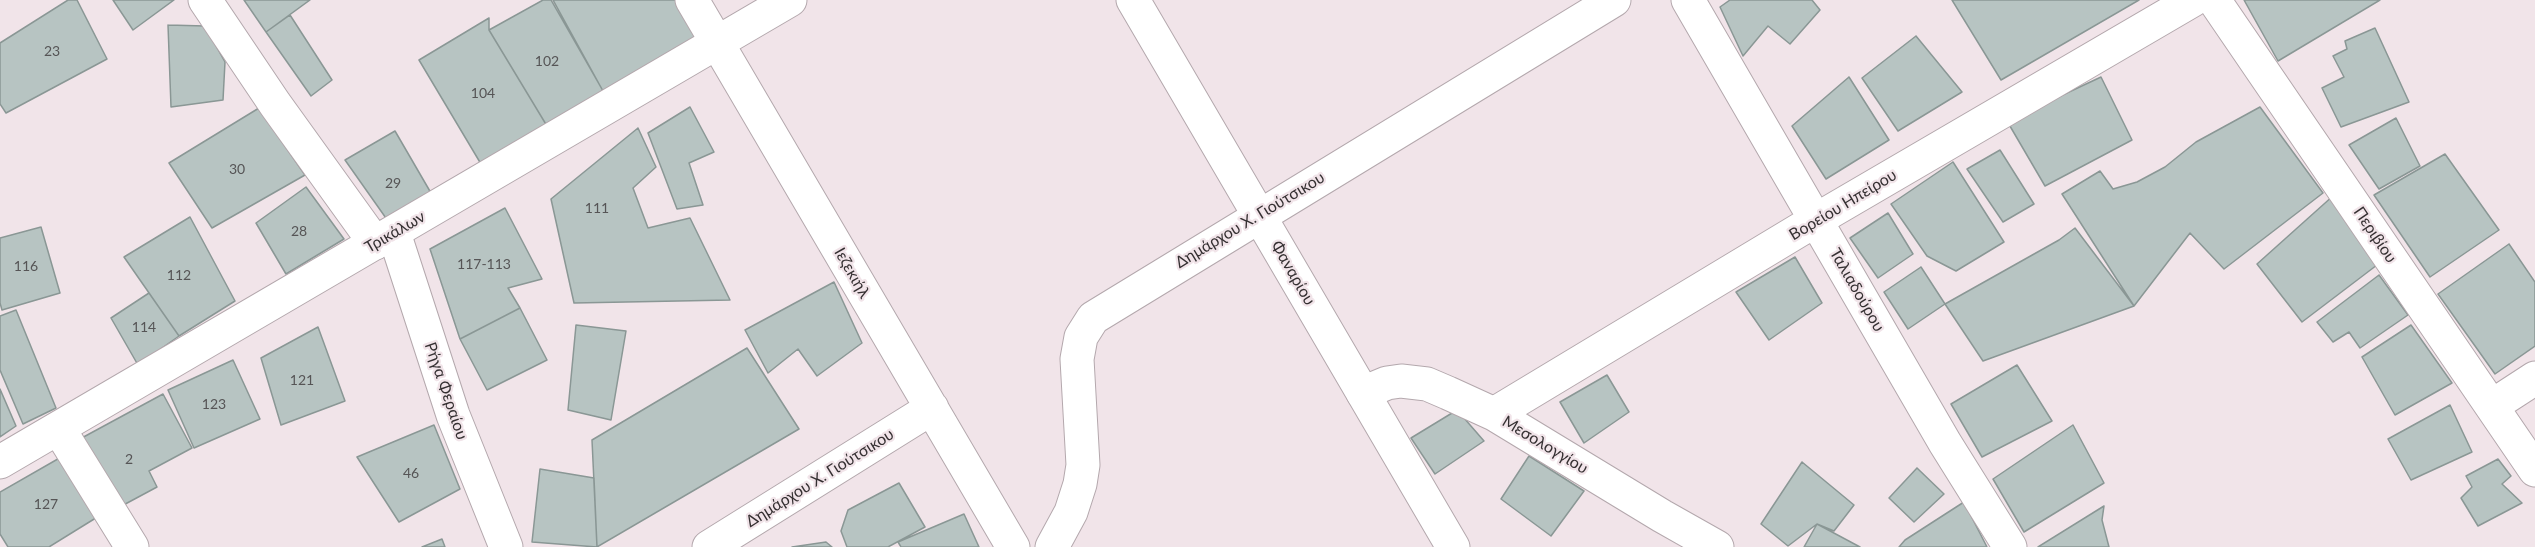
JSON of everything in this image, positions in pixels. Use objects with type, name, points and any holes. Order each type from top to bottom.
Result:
[{"type":"street","name":"Ρήγα Φεραίου","points":[[205,0],[274,104],[384,238],[506,547]]},
{"type":"street","name":"Ιεζεκιήλ","points":[[692,0],[1013,547]]},
{"type":"street","name":"Τρικάλων","points":[[0,462],[790,0]]},
{"type":"street","name":"Φαναρίου","points":[[1133,0],[1453,547]]},
{"type":"street","name":"Δημάρχου Χ. Γιούτσικου","points":[[1052,547],[1071,512],[1083,465],[1077,359],[1081,337],[1086,326],[1104,309],[1614,0]]},
{"type":"street","name":"Ταλιαδούρου","points":[[1688,0],[1945,443],[2010,547]]},
{"type":"street","name":"Βορείου Ηπείρου","points":[[1494,414],[1816,220],[2193,0]]},
{"type":"street","name":"Περιβίου","points":[[2214,0],[2535,470]]},
{"type":"street","points":[[2492,406],[2535,378]]},
{"type":"street","name":"Μεσολογγίου","points":[[1363,393],[1387,383],[1427,384],[1494,414],[1717,547]]},
{"type":"street","name":"Δημάρχου Χ. Γιούτσικου","points":[[709,547],[932,408]]},
{"type":"street","points":[[59,429],[132,547]]},
{"type":"building","points":[[68,0],[77,0],[107,59],[6,113],[0,104],[0,43]]},
{"type":"building","points":[[113,0],[174,0],[133,30]]},
{"type":"building","points":[[244,0],[310,0],[266,32]]},
{"type":"building","points":[[543,0],[551,0],[603,91],[547,126],[489,30]]},
{"type":"building","points":[[553,0],[676,0],[698,40],[603,91]]},
{"type":"building","points":[[1730,0],[1812,0],[1820,10],[1790,44],[1768,26],[1743,56],[1720,7]]},
{"type":"building","points":[[1952,0],[2139,0],[2001,80]]},
{"type":"building","points":[[2244,0],[2380,0],[2278,61]]},
{"type":"building","points":[[290,15],[332,80],[311,96],[266,32]]},
{"type":"building","points":[[489,18],[489,30],[547,126],[481,164],[419,60]]},
{"type":"building","points":[[168,25],[205,26],[225,62],[223,100],[171,107]]},
{"type":"building","points":[[2375,28],[2409,102],[2341,127],[2322,88],[2344,77],[2333,56],[2347,49],[2345,41]]},
{"type":"building","points":[[1916,36],[1962,92],[1898,131],[1862,78]]},
{"type":"building","points":[[1849,77],[1889,140],[1826,179],[1792,126]]},
{"type":"building","points":[[2101,77],[2132,140],[2045,186],[2007,121]]},
{"type":"building","points":[[690,107],[714,152],[689,163],[703,205],[677,209],[648,133]]},
{"type":"building","points":[[2260,107],[2323,193],[2224,269],[2190,233],[2134,306],[2062,194],[2100,171],[2113,189],[2137,182],[2165,167],[2196,142]]},
{"type":"building","points":[[259,108],[305,175],[212,228],[169,163]]},
{"type":"building","points":[[2396,118],[2420,166],[2379,189],[2349,145]]},
{"type":"building","points":[[638,128],[656,167],[633,188],[648,228],[690,218],[730,300],[574,303],[551,199]]},
{"type":"building","points":[[395,131],[431,193],[388,221],[345,160]]},
{"type":"building","points":[[2000,150],[2034,204],[2003,222],[1967,169]]},
{"type":"building","points":[[2445,154],[2499,230],[2430,277],[2374,195]]},
{"type":"building","points":[[1953,162],[2004,242],[1956,271],[1927,256],[1891,204]]},
{"type":"building","points":[[306,187],[344,239],[286,274],[256,223]]},
{"type":"building","points":[[2334,195],[2377,265],[2302,322],[2257,264]]},
{"type":"building","points":[[505,208],[542,279],[508,288],[520,308],[460,339],[430,249]]},
{"type":"building","points":[[1888,213],[1913,254],[1878,278],[1850,238]]},
{"type":"building","points":[[190,217],[235,301],[179,336],[124,257]]},
{"type":"building","points":[[41,227],[60,293],[2,310],[0,303],[0,238]]},
{"type":"building","points":[[2075,228],[2134,306],[1983,361],[1945,304],[2059,240]]},
{"type":"building","points":[[2509,244],[2535,282],[2535,346],[2495,374],[2438,294]]},
{"type":"building","points":[[1795,257],[1822,303],[1769,340],[1736,292]]},
{"type":"building","points":[[1921,267],[1945,304],[1908,329],[1884,292]]},
{"type":"building","points":[[2379,275],[2408,315],[2360,348],[2349,332],[2333,342],[2317,322]]},
{"type":"building","points":[[834,282],[862,343],[817,376],[798,349],[768,373],[745,330]]},
{"type":"building","points":[[149,293],[179,336],[138,365],[111,318]]},
{"type":"building","points":[[520,308],[547,360],[487,390],[460,339]]},
{"type":"building","points":[[16,310],[56,408],[23,424],[0,370],[0,316]]},
{"type":"building","points":[[576,325],[626,331],[611,420],[568,410]]},
{"type":"building","points":[[2411,325],[2452,383],[2395,415],[2362,357]]},
{"type":"building","points":[[318,327],[345,401],[281,425],[261,358]]},
{"type":"building","points":[[747,348],[799,429],[597,547],[592,440]]},
{"type":"building","points":[[233,360],[260,419],[194,448],[168,390]]},
{"type":"building","points":[[2017,365],[2052,421],[1982,457],[1951,404]]},
{"type":"building","points":[[1607,375],[1629,412],[1584,443],[1560,402]]},
{"type":"building","points":[[0,389],[16,426],[0,437]]},
{"type":"building","points":[[163,394],[192,448],[149,471],[157,487],[116,509],[78,440]]},
{"type":"building","points":[[2450,405],[2472,452],[2411,480],[2388,439]]},
{"type":"building","points":[[1457,410],[1484,441],[1435,474],[1411,438]]},
{"type":"building","points":[[434,425],[460,489],[399,522],[357,457]]},
{"type":"building","points":[[2073,425],[2104,483],[2024,532],[1993,479]]},
{"type":"building","points":[[63,456],[99,516],[49,547],[8,547],[0,534],[0,492]]},
{"type":"building","points":[[1529,456],[1584,491],[1551,536],[1501,499]]},
{"type":"building","points":[[2498,459],[2511,476],[2502,484],[2522,503],[2478,526],[2461,498],[2472,487],[2466,476]]},
{"type":"building","points":[[1802,462],[1854,505],[1834,531],[1817,524],[1788,546],[1761,524]]},
{"type":"building","points":[[1917,468],[1944,494],[1914,522],[1889,498]]},
{"type":"building","points":[[540,469],[594,478],[597,547],[532,542]]},
{"type":"building","points":[[899,483],[925,527],[888,547],[847,547],[841,531],[848,510]]},
{"type":"building","points":[[1964,502],[1987,547],[1899,547],[1905,540]]},
{"type":"building","points":[[2104,506],[2102,520],[2109,547],[2038,547]]},
{"type":"building","points":[[964,514],[979,547],[901,547],[898,542]]},
{"type":"building","points":[[1817,524],[1860,547],[1804,547]]},
{"type":"building","points":[[442,539],[445,547],[422,547]]},
{"type":"building","points":[[826,542],[832,547],[792,547]]}]
